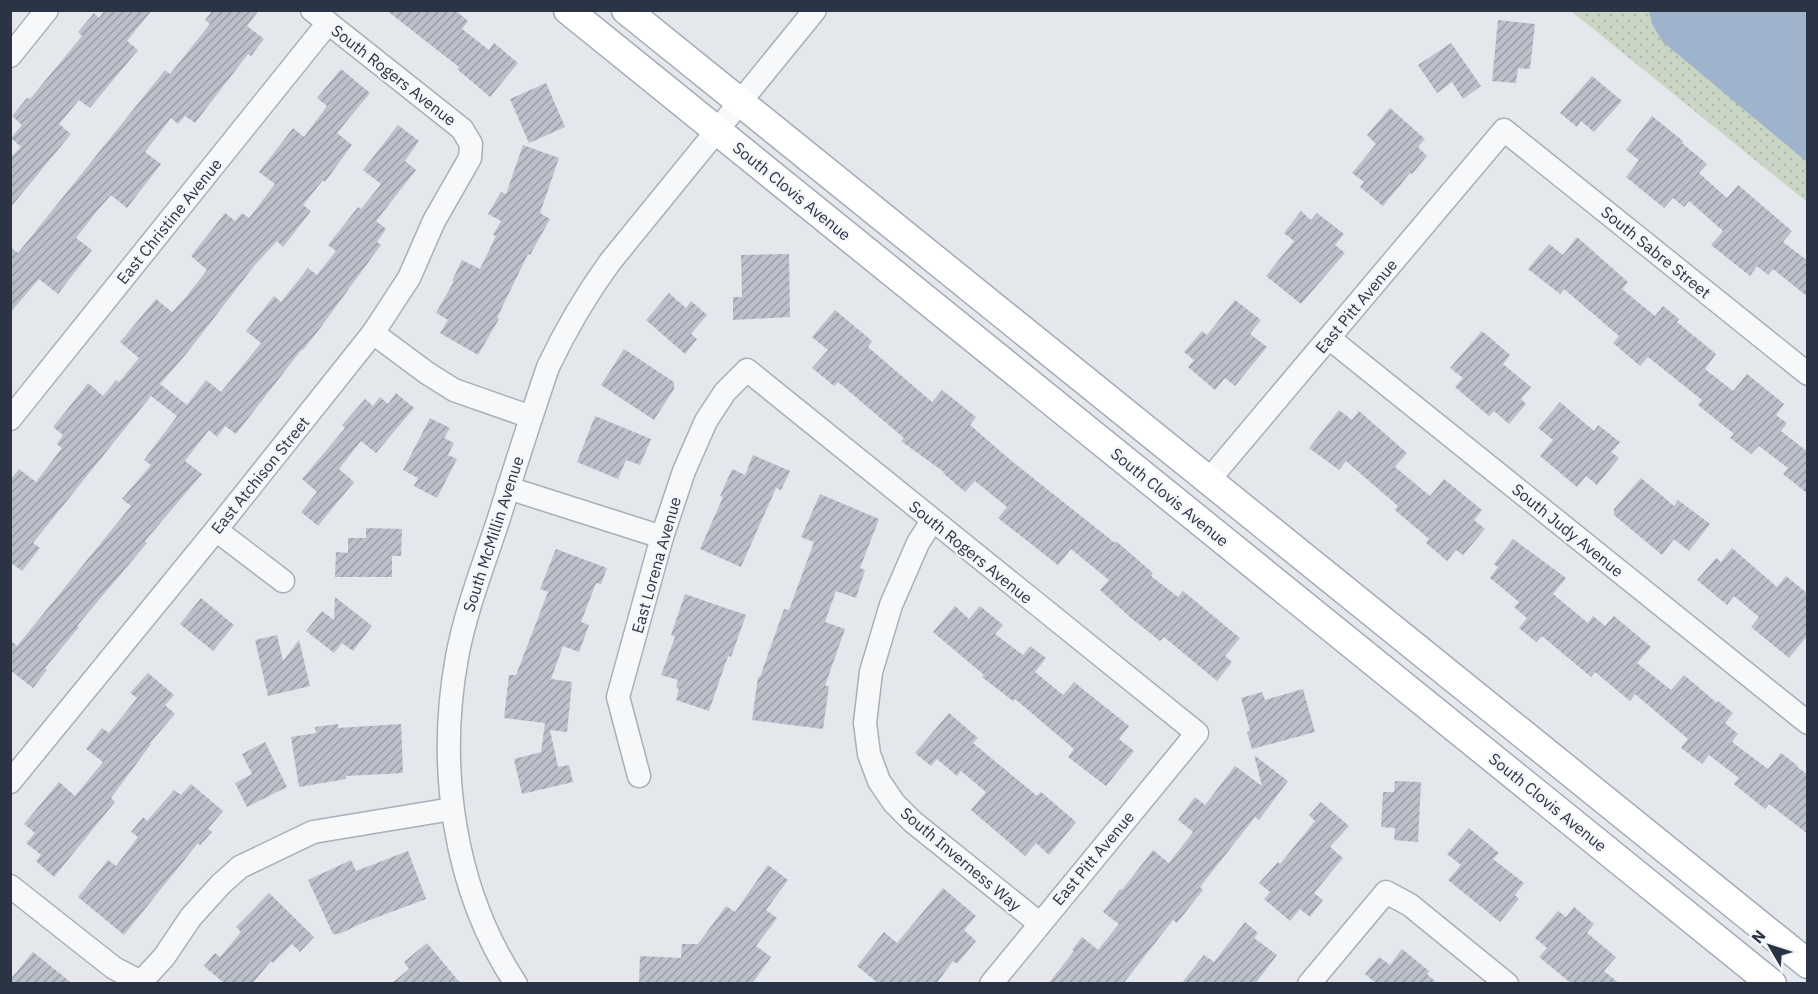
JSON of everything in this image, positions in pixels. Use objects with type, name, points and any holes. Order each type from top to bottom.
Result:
[{"type":"main road","name":"South Clovis Avenue","points":[[568,10],[1772,984]]},
{"type":"main road","points":[[626,10],[1808,964]]},
{"type":"main road","points":[[1033,385],[1083,409],[1186,487],[1199,488],[1208,481]]},
{"type":"street","points":[[10,56],[47,10]]},
{"type":"street","name":"South McMillin Avenue","points":[[516,984],[498,954],[483,921],[469,881],[452,809],[448,744],[452,693],[466,619],[548,367],[566,328],[610,262],[815,10]]},
{"type":"street","name":"South Rogers Avenue","points":[[320,17],[462,129],[471,144]]},
{"type":"street","name":"East Christine Avenue","points":[[10,419],[320,17]]},
{"type":"street","name":"East Pitt Avenue","points":[[1208,481],[1504,130]]},
{"type":"street","name":"South Sabre Street","points":[[1504,130],[1808,374]]},
{"type":"street","name":"East Atchison Street","points":[[10,783],[373,333],[409,278],[434,221],[470,158],[471,144]]},
{"type":"street","points":[[373,333],[454,390],[531,417]]},
{"type":"street","name":"South Judy Avenue","points":[[1329,338],[1808,723]]},
{"type":"street","name":"South Rogers Avenue","points":[[747,370],[1197,733]]},
{"type":"street","name":"East Lorena Avenue","points":[[639,776],[618,697],[662,537],[684,471],[706,421],[725,392],[747,370]]},
{"type":"street","points":[[508,488],[662,537]]},
{"type":"street","name":"South Inverness Way","points":[[932,521],[918,543],[891,604],[871,672],[865,723],[869,754],[879,781],[894,803],[914,822],[1039,923]]},
{"type":"street","points":[[216,530],[283,581]]},
{"type":"street","name":"East Pitt Avenue","points":[[991,984],[1197,733]]},
{"type":"street","points":[[10,886],[114,968],[141,982],[164,957],[191,917],[240,867],[313,832],[452,809]]},
{"type":"street","points":[[1309,984],[1386,892],[1410,905],[1507,984]]},
{"type":"green space","points":[[1571,11],[1807,11],[1807,202]]},
{"type":"water","points":[[1649,11],[1807,11],[1807,162],[1663,42],[1652,24]]},
{"type":"building","points":[[105,10],[152,10],[127,41],[138,50],[90,108],[79,100],[59,124],[71,134],[10,208],[10,158],[21,147],[11,138],[22,125],[12,116],[27,98],[30,99],[82,36],[78,32],[94,13],[99,18]]},
{"type":"building","points":[[213,10],[259,10],[247,26],[264,39],[251,56],[248,54],[195,123],[185,116],[178,124],[171,118],[145,152],[161,164],[127,208],[111,195],[97,211],[76,238],[92,250],[58,294],[39,279],[10,313],[10,247],[18,253],[165,70],[170,74],[210,24],[205,20]]},
{"type":"building","points":[[386,10],[455,10],[468,21],[462,29],[489,50],[494,43],[518,63],[490,97],[457,69],[459,67]]},
{"type":"building","points":[[1498,20],[1535,24],[1530,69],[1518,68],[1516,83],[1492,81]]},
{"type":"building","points":[[1451,43],[1481,86],[1463,99],[1452,82],[1437,93],[1418,65]]},
{"type":"building","points":[[341,69],[370,93],[337,133],[352,145],[325,182],[323,180],[303,205],[311,211],[283,247],[277,241],[254,266],[187,353],[160,384],[187,405],[206,380],[221,392],[261,343],[246,331],[274,296],[281,302],[308,268],[317,275],[336,251],[328,245],[358,207],[361,209],[381,184],[363,170],[398,125],[419,141],[405,161],[416,170],[376,221],[386,229],[377,242],[381,245],[318,331],[236,434],[225,426],[217,437],[209,430],[185,461],[202,474],[77,626],[79,627],[45,668],[47,670],[33,688],[10,670],[10,640],[17,646],[131,506],[122,499],[151,465],[144,460],[177,416],[151,396],[33,543],[40,548],[22,571],[10,562],[10,480],[19,469],[36,482],[62,448],[57,444],[63,435],[53,427],[88,383],[103,396],[116,380],[119,382],[139,358],[120,342],[156,299],[172,312],[186,297],[207,270],[191,256],[225,213],[235,221],[242,213],[249,218],[275,184],[259,172],[293,128],[304,137],[327,106],[317,98]]},
{"type":"building","points":[[1592,76],[1622,101],[1594,132],[1581,121],[1577,127],[1560,113]]},
{"type":"building","points":[[546,83],[565,127],[529,143],[510,99]]},
{"type":"building","points":[[1390,108],[1425,139],[1418,147],[1427,156],[1383,206],[1360,187],[1364,182],[1352,173],[1376,144],[1367,135]]},
{"type":"building","points":[[1652,116],[1707,164],[1699,173],[1727,198],[1738,185],[1792,231],[1783,242],[1808,261],[1808,297],[1773,269],[1768,275],[1757,266],[1750,276],[1711,245],[1723,231],[1689,201],[1684,207],[1673,198],[1664,208],[1626,177],[1639,160],[1626,150]]},
{"type":"building","points":[[523,145],[559,158],[540,213],[550,219],[530,255],[528,254],[497,318],[499,319],[478,355],[440,333],[448,320],[436,313],[454,281],[452,281],[462,260],[480,269],[501,221],[488,214],[501,192],[506,194]]},
{"type":"building","points":[[1301,211],[1311,220],[1317,213],[1344,234],[1335,245],[1345,253],[1301,304],[1266,276],[1294,241],[1284,233]]},
{"type":"building","points":[[1577,237],[1628,282],[1622,289],[1655,316],[1663,306],[1679,319],[1677,322],[1716,354],[1705,369],[1733,391],[1747,374],[1784,404],[1776,415],[1787,423],[1781,431],[1808,452],[1808,494],[1783,474],[1788,468],[1759,446],[1751,454],[1730,438],[1734,434],[1698,405],[1702,400],[1648,357],[1640,366],[1613,343],[1619,336],[1564,289],[1560,294],[1528,269],[1549,244],[1563,255]]},
{"type":"building","points":[[789,254],[790,317],[733,320],[733,297],[742,297],[741,255]]},
{"type":"building","points":[[669,293],[686,308],[691,301],[707,315],[691,334],[697,339],[685,354],[646,320]]},
{"type":"building","points":[[1235,300],[1261,320],[1250,334],[1267,347],[1235,386],[1225,378],[1215,390],[1188,367],[1194,360],[1184,352],[1202,331],[1207,335]]},
{"type":"building","points":[[835,310],[872,341],[868,347],[932,402],[942,390],[976,417],[970,425],[1014,463],[1115,543],[1116,541],[1153,573],[1151,576],[1178,597],[1183,591],[1240,638],[1225,656],[1232,662],[1217,681],[1164,637],[1160,641],[1100,590],[1109,580],[1071,549],[1058,565],[998,518],[1007,507],[975,481],[965,492],[944,472],[901,441],[904,438],[838,382],[834,386],[812,368],[828,350],[812,337]]},
{"type":"building","points":[[1482,331],[1510,355],[1503,364],[1531,387],[1521,399],[1526,404],[1509,424],[1494,411],[1489,416],[1455,387],[1463,378],[1450,368]]},
{"type":"building","points":[[624,349],[674,382],[674,389],[654,420],[601,385]]},
{"type":"building","points":[[396,393],[414,408],[376,453],[361,441],[339,469],[354,482],[318,526],[301,512],[317,492],[302,479],[345,428],[342,425],[365,399],[373,406],[380,397],[388,404]]},
{"type":"building","points":[[1560,402],[1594,431],[1598,425],[1620,442],[1611,452],[1619,458],[1597,485],[1586,476],[1577,487],[1540,456],[1553,440],[1538,428]]},
{"type":"building","points":[[1339,410],[1352,420],[1359,411],[1407,453],[1395,467],[1430,496],[1444,479],[1482,510],[1474,520],[1485,529],[1463,555],[1456,550],[1447,561],[1426,543],[1429,539],[1395,510],[1398,506],[1346,461],[1339,470],[1309,448]]},
{"type":"building","points":[[595,416],[651,439],[640,465],[626,460],[618,479],[577,462]]},
{"type":"building","points":[[430,418],[450,428],[444,438],[454,443],[448,455],[457,459],[437,498],[414,486],[418,478],[403,470]]},
{"type":"building","points":[[753,455],[790,471],[781,490],[776,488],[741,567],[700,549],[723,497],[720,496],[732,469],[745,475]]},
{"type":"building","points":[[1641,478],[1674,506],[1678,500],[1710,524],[1689,551],[1674,539],[1662,555],[1614,515],[1614,509]]},
{"type":"building","points":[[820,494],[879,519],[860,568],[865,570],[856,598],[836,591],[825,622],[845,629],[825,686],[829,686],[823,729],[752,720],[758,677],[760,677],[784,609],[789,610],[814,542],[801,537]]},
{"type":"building","points":[[366,528],[402,529],[401,556],[392,556],[392,577],[335,577],[336,552],[348,553],[348,538],[366,538]]},
{"type":"building","points":[[1513,539],[1566,578],[1553,594],[1588,623],[1593,616],[1605,626],[1614,616],[1651,647],[1637,663],[1671,690],[1684,675],[1717,703],[1718,701],[1733,713],[1725,723],[1738,734],[1732,742],[1768,769],[1781,753],[1808,775],[1808,834],[1769,804],[1765,809],[1734,784],[1739,778],[1709,755],[1702,764],[1681,748],[1688,739],[1635,694],[1630,701],[1595,672],[1591,677],[1542,636],[1536,642],[1519,628],[1527,618],[1514,607],[1519,602],[1490,578],[1498,567],[1494,564]]},
{"type":"building","points":[[1732,548],[1777,587],[1786,576],[1808,594],[1808,635],[1789,658],[1751,627],[1759,617],[1734,596],[1727,605],[1697,580],[1716,558],[1721,562]]},
{"type":"building","points":[[556,549],[607,568],[601,584],[596,583],[581,622],[589,625],[579,652],[563,646],[551,679],[572,682],[567,732],[550,730],[558,767],[569,765],[573,782],[522,794],[514,759],[541,752],[545,723],[504,718],[509,675],[516,675],[548,592],[540,589]]},
{"type":"building","points":[[685,594],[746,615],[731,657],[728,656],[709,711],[676,700],[679,689],[676,687],[678,680],[661,675],[675,637],[671,635]]},
{"type":"building","points":[[335,597],[372,626],[353,651],[342,643],[334,653],[306,631],[322,611],[334,620]]},
{"type":"building","points":[[201,598],[234,625],[213,651],[180,624]]},
{"type":"building","points":[[955,606],[969,619],[980,606],[1003,625],[995,634],[1023,655],[1030,646],[1046,658],[1035,672],[1063,695],[1074,682],[1129,726],[1119,739],[1134,751],[1106,786],[1068,757],[1074,749],[1015,699],[1013,701],[982,677],[984,675],[933,632]]},
{"type":"building","points":[[277,635],[283,661],[299,640],[310,686],[268,696],[255,640]]},
{"type":"building","points":[[148,673],[174,695],[165,705],[175,714],[150,743],[111,798],[115,802],[54,877],[36,861],[41,855],[26,843],[35,833],[24,824],[59,782],[75,796],[103,762],[86,749],[102,728],[109,733],[137,698],[130,693]]},
{"type":"building","points":[[1303,689],[1315,732],[1252,749],[1247,732],[1250,731],[1241,698],[1262,692],[1265,700]]},
{"type":"building","points":[[949,713],[978,738],[973,743],[1037,796],[1041,792],[1076,822],[1049,855],[1036,843],[1025,856],[971,810],[986,792],[961,771],[957,776],[937,759],[931,766],[915,753]]},
{"type":"building","points":[[338,724],[338,728],[401,724],[403,773],[346,776],[346,779],[299,787],[291,737],[316,733],[315,727]]},
{"type":"building","points":[[265,742],[287,787],[247,807],[235,783],[252,774],[242,754]]},
{"type":"building","points":[[1254,755],[1288,781],[1259,820],[1255,817],[1200,887],[1203,890],[1177,923],[1173,920],[1123,984],[1048,984],[1082,937],[1098,950],[1119,924],[1103,912],[1153,850],[1169,863],[1193,832],[1178,820],[1195,797],[1205,805],[1235,766],[1262,786]]},
{"type":"building","points":[[1395,781],[1421,782],[1418,842],[1394,840],[1395,828],[1381,827],[1383,792],[1394,792]]},
{"type":"building","points":[[191,784],[223,811],[208,829],[212,832],[200,845],[198,843],[124,935],[78,897],[108,860],[116,866],[138,837],[131,832],[143,817],[147,821],[174,790],[181,795]]},
{"type":"building","points":[[1321,802],[1349,826],[1330,847],[1343,858],[1314,893],[1323,900],[1310,917],[1300,909],[1290,921],[1264,899],[1270,892],[1259,883],[1278,862],[1280,864],[1315,821],[1309,815]]},
{"type":"building","points":[[1469,828],[1499,853],[1493,859],[1524,883],[1515,895],[1519,899],[1500,922],[1448,880],[1461,865],[1447,854]]},
{"type":"building","points":[[408,851],[426,899],[339,934],[333,934],[308,880],[351,860],[356,871]]},
{"type":"building","points":[[768,865],[788,880],[766,910],[777,918],[756,946],[771,957],[752,984],[639,984],[640,956],[681,958],[682,944],[698,944],[726,906],[735,912]]},
{"type":"building","points":[[943,888],[976,916],[964,930],[976,941],[957,964],[953,961],[936,984],[879,984],[857,966],[884,932],[897,943]]},
{"type":"building","points":[[269,893],[314,937],[300,952],[292,944],[273,963],[271,961],[252,984],[225,984],[204,966],[215,953],[220,957],[241,932],[236,927]]},
{"type":"building","points":[[1574,907],[1594,924],[1587,933],[1616,957],[1604,971],[1620,984],[1572,984],[1539,957],[1547,948],[1535,938],[1558,911],[1566,917]]},
{"type":"building","points":[[1245,922],[1258,933],[1254,938],[1277,955],[1255,984],[1181,984],[1204,955],[1214,962]]},
{"type":"building","points":[[427,943],[461,984],[391,984],[409,969],[404,962]]},
{"type":"building","points":[[1402,949],[1429,971],[1427,974],[1438,984],[1377,984],[1365,974],[1379,957],[1390,965]]},
{"type":"building","points":[[33,952],[73,984],[10,984],[10,980]]}]
